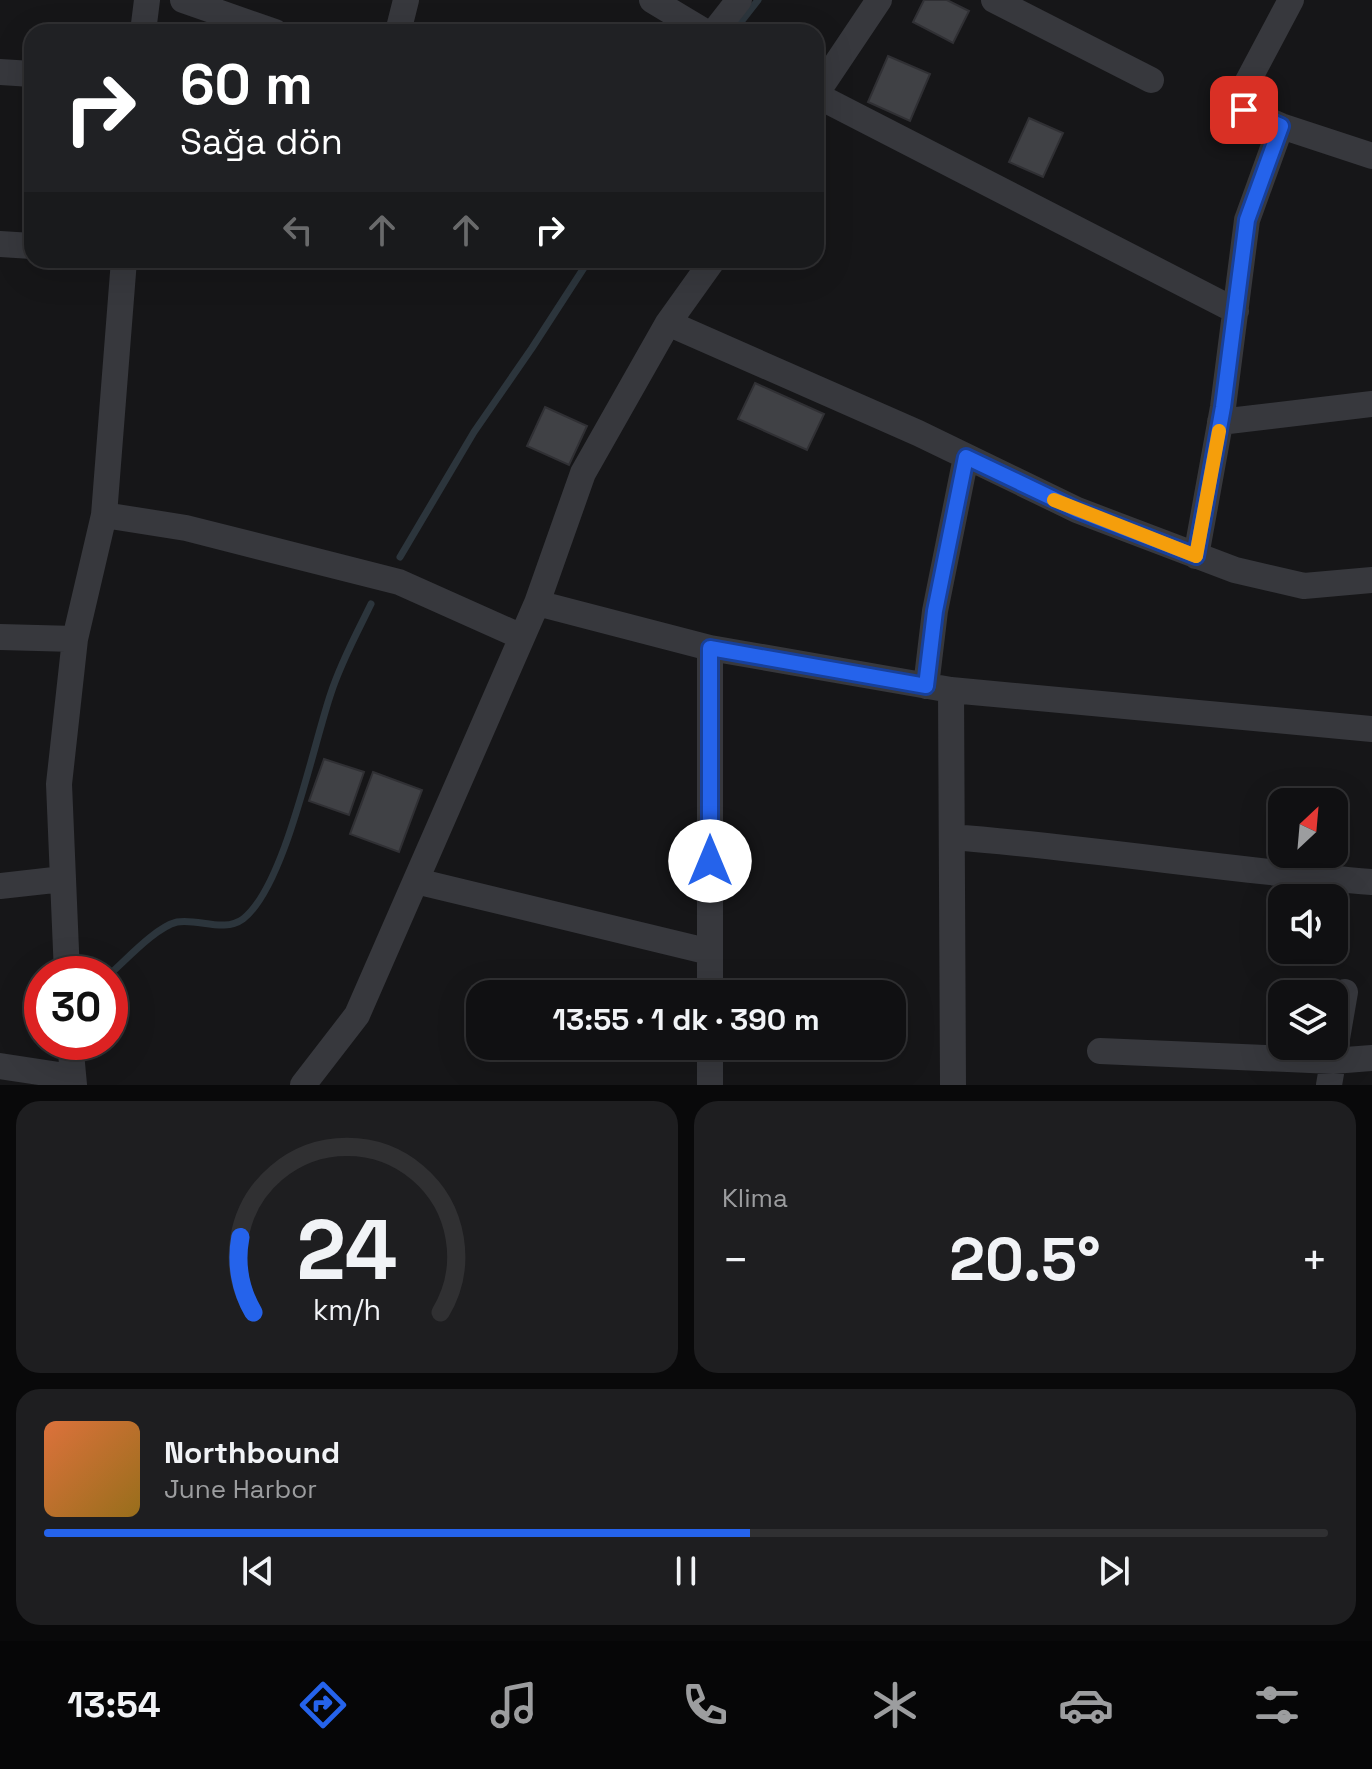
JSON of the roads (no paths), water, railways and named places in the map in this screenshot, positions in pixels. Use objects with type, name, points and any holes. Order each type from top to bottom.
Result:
[{"type":"street","points":[[144,24],[147,0]]},
{"type":"street","points":[[183,0],[252,24]]},
{"type":"street","points":[[400,24],[406,0]]},
{"type":"street","points":[[652,0],[692,24]]},
{"type":"street","points":[[720,24],[739,0]]},
{"type":"street","points":[[824,82],[879,0]]},
{"type":"street","points":[[994,0],[1151,80]]},
{"type":"street","points":[[1291,0],[1241,94],[1244,110],[1281,126],[1372,156]]},
{"type":"street","points":[[0,72],[24,74]]},
{"type":"street","points":[[824,98],[1236,311]]},
{"type":"street","points":[[1196,556],[1220,422],[1247,220],[1281,126]]},
{"type":"street","points":[[0,244],[24,246]]},
{"type":"street","points":[[66,956],[59,784],[75,639],[104,515],[123,268]]},
{"type":"street","points":[[303,1085],[357,1015],[537,603],[583,473],[668,323],[707,268]]},
{"type":"street","points":[[668,323],[1077,510],[1196,556],[1235,570],[1304,586],[1372,580]]},
{"type":"street","points":[[1220,422],[1372,404]]},
{"type":"street","points":[[953,1085],[952,837],[938,688],[935,611],[966,457]]},
{"type":"street","points":[[104,515],[186,528],[399,582],[522,637]]},
{"type":"street","points":[[537,603],[710,648],[938,688],[1372,729]]},
{"type":"street","points":[[0,637],[75,639]]},
{"type":"street","points":[[710,648],[710,980]]},
{"type":"street","points":[[952,837],[1062,846],[1372,882]]},
{"type":"street","points":[[0,886],[63,879]]},
{"type":"street","points":[[416,881],[710,952]]},
{"type":"street","points":[[1100,1051],[1331,1073],[1372,1058]]},
{"type":"street","points":[[0,1066],[73,1081],[71,1060]]},
{"type":"street","points":[[710,1060],[710,1085]]},
{"type":"waterway","points":[[739,24],[758,0]]},
{"type":"waterway","points":[[400,557],[474,432],[584,268]]},
{"type":"waterway","points":[[128,958],[169,925],[185,921],[219,925],[236,923],[258,902],[285,847],[335,681],[371,604]]}]
